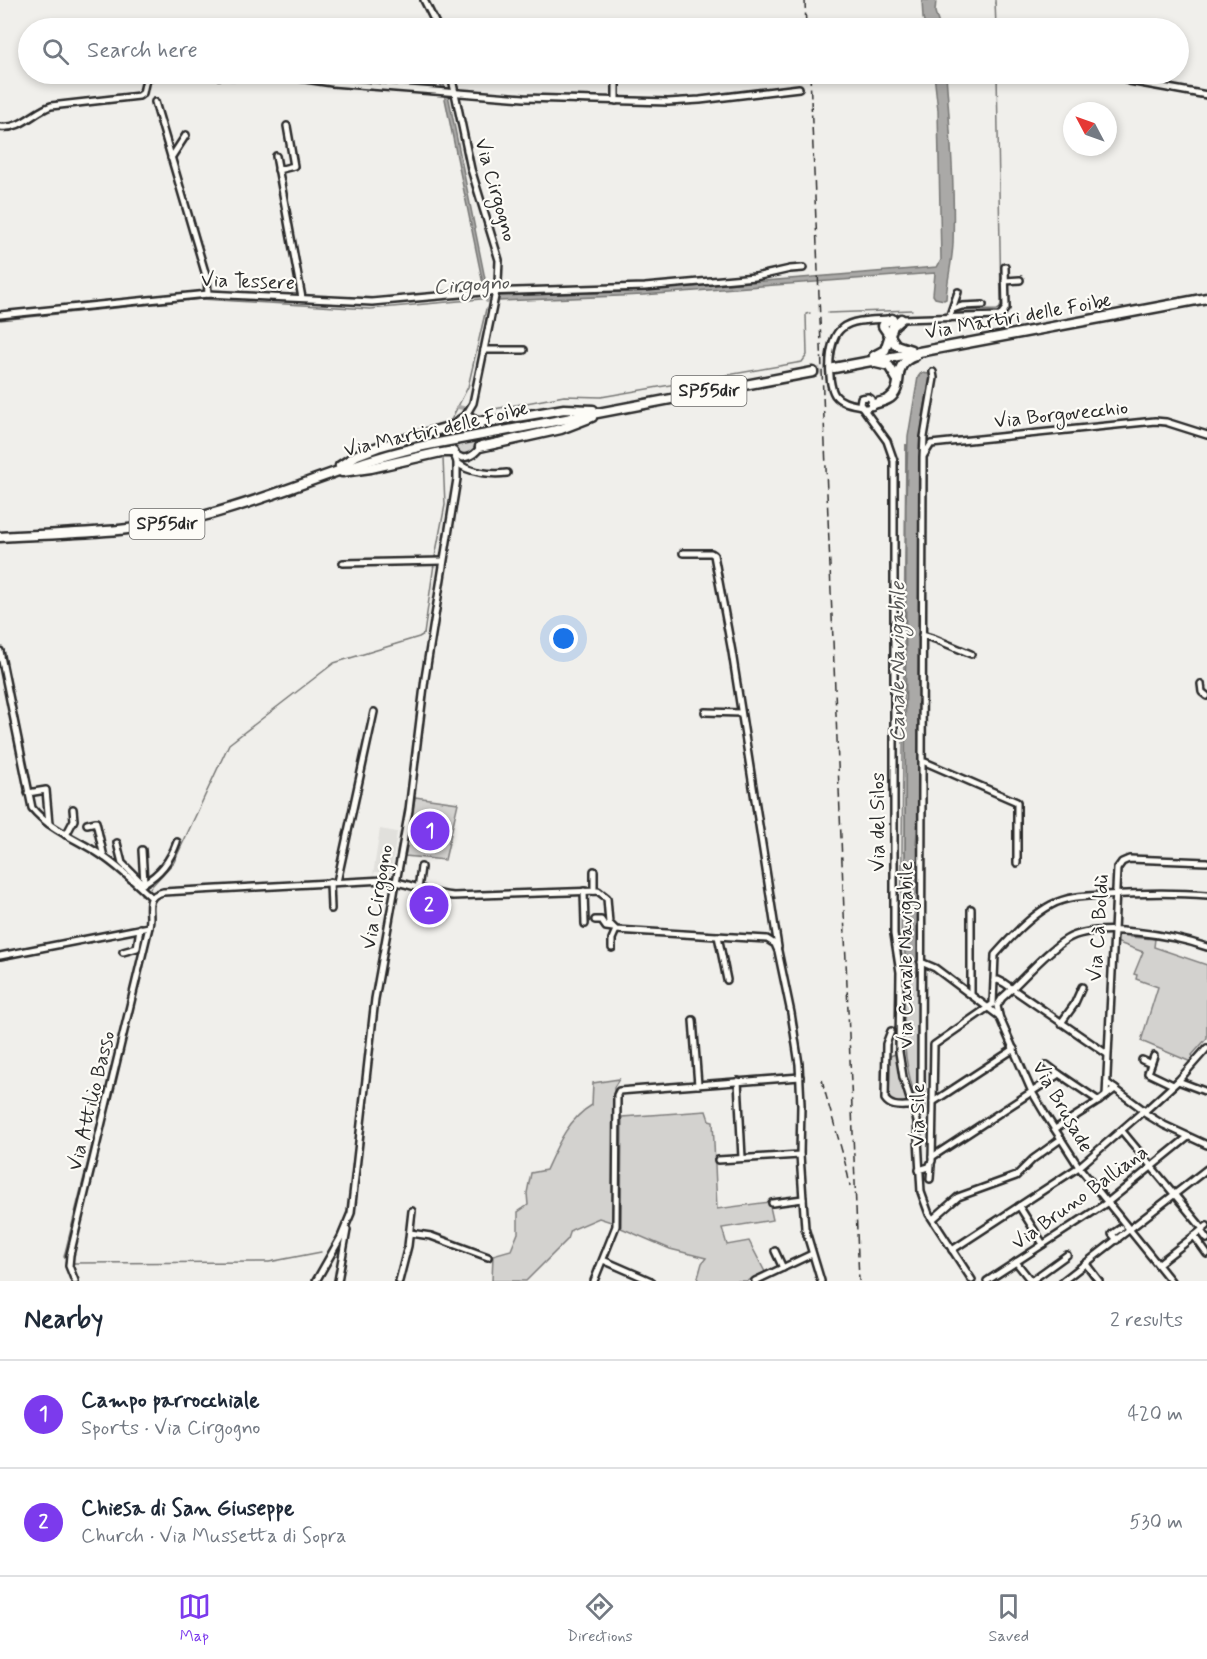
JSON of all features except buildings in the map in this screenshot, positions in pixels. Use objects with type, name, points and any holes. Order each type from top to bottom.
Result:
[{"type":"highway","name":"Via Martiri delle Foibe","points":[[834,368],[1207,298]]},
{"type":"highway","points":[[897,319],[885,322],[883,326],[896,345],[907,350],[932,349]]},
{"type":"highway","points":[[860,362],[885,350],[889,334],[897,319]]},
{"type":"highway","points":[[866,403],[891,398],[904,361],[932,349]]},
{"type":"highway","points":[[860,362],[886,364],[892,369],[898,382]]},
{"type":"highway","name":"Via Martiri delle Foibe","points":[[0,537],[98,533],[173,523],[236,507],[381,455],[813,372]]},
{"type":"highway","points":[[478,420],[494,421],[564,409],[605,411]]},
{"type":"highway","points":[[480,447],[561,429],[605,411]]},
{"type":"highway","points":[[327,474],[364,452],[452,426]]},
{"type":"highway","points":[[327,474],[363,470],[441,452],[453,452]]},
{"type":"street","points":[[424,0],[433,18]]},
{"type":"street","points":[[0,127],[18,125],[51,106],[139,96],[143,93],[145,84]]},
{"type":"street","points":[[346,84],[524,98],[685,102],[799,88]]},
{"type":"street","name":"Via Cirgogno","points":[[452,84],[471,169],[498,254],[499,276],[473,403],[466,416]]},
{"type":"street","points":[[616,84],[616,101]]},
{"type":"street","points":[[1146,84],[1207,95]]},
{"type":"street","points":[[155,102],[207,279],[208,294]]},
{"type":"street","points":[[278,170],[294,166],[287,126]]},
{"type":"street","points":[[171,158],[186,135]]},
{"type":"street","points":[[276,156],[302,298]]},
{"type":"street","points":[[866,403],[848,403],[840,400],[834,393],[830,354],[832,340],[844,326],[897,319],[1000,316],[1006,308],[1005,267]]},
{"type":"street","name":"Via Tessere","points":[[0,315],[208,294],[372,302],[496,292],[645,287],[755,278],[803,268]]},
{"type":"street","points":[[1005,281],[1020,280]]},
{"type":"street","points":[[949,318],[958,292]]},
{"type":"street","points":[[953,309],[983,305]]},
{"type":"street","points":[[870,321],[883,326]]},
{"type":"street","points":[[484,350],[524,350]]},
{"type":"street","name":"Via Canale Navigabile","points":[[916,1115],[920,1113],[921,1102],[922,457],[933,372]]},
{"type":"street","name":"Via Cirgogno","points":[[473,403],[478,420]]},
{"type":"street","name":"Via del Silos","points":[[866,403],[870,417],[887,441],[894,461],[894,934],[900,972],[899,1052],[903,1077],[916,1115]]},
{"type":"street","points":[[459,465],[472,456],[480,447],[483,432],[478,420],[466,416],[452,426],[449,442],[453,452],[463,458],[472,456]]},
{"type":"street","name":"Via Borgovecchio","points":[[931,444],[1155,421],[1166,422],[1207,435]]},
{"type":"street","points":[[922,457],[931,444],[924,438]]},
{"type":"street","name":"Via Cirgogno","points":[[319,1280],[348,1223],[354,1190],[374,1006],[411,796],[423,689],[459,465],[453,452]]},
{"type":"street","points":[[459,465],[507,473]]},
{"type":"street","points":[[683,553],[711,553],[714,555],[764,844],[778,951],[797,1046],[805,1228],[821,1281]]},
{"type":"street","points":[[343,563],[442,561]]},
{"type":"street","points":[[922,635],[971,654]]},
{"type":"street","points":[[0,651],[32,808],[49,824],[104,857],[142,886]]},
{"type":"street","points":[[1201,684],[1202,694]]},
{"type":"street","points":[[337,882],[374,712]]},
{"type":"street","points":[[705,712],[741,713]]},
{"type":"street","name":"Via Canale Navigabile","points":[[922,752],[925,762],[922,793]]},
{"type":"street","points":[[925,762],[1017,802],[1017,863]]},
{"type":"street","points":[[28,793],[46,790],[49,824]]},
{"type":"street","points":[[66,835],[74,820],[73,809]]},
{"type":"street","points":[[87,824],[96,822],[104,857]]},
{"type":"street","points":[[142,886],[152,879],[168,861],[177,842]]},
{"type":"street","points":[[117,843],[122,863],[152,898],[154,894],[164,892],[384,880],[441,895],[594,891],[602,893],[607,898],[609,923],[614,929]]},
{"type":"street","points":[[142,850],[142,886]]},
{"type":"street","name":"Via Cà Boldù","points":[[1106,1096],[1117,869],[1120,863],[1127,860],[1207,862]]},
{"type":"street","points":[[418,889],[421,867]]},
{"type":"street","points":[[594,871],[594,891]]},
{"type":"street","points":[[330,882],[331,909]]},
{"type":"street","points":[[584,891],[585,924]]},
{"type":"street","points":[[989,1008],[993,1004],[995,955],[1038,913],[1050,905],[1070,898],[1115,894],[1170,893],[1207,896]]},
{"type":"street","name":"Via Attilio Basso","points":[[75,1281],[70,1272],[70,1255],[149,927],[152,898]]},
{"type":"street","points":[[971,909],[971,995]]},
{"type":"street","points":[[595,920],[601,920],[606,927],[614,929],[767,939],[773,942],[778,951]]},
{"type":"street","points":[[0,956],[149,927]]},
{"type":"street","points":[[123,952],[137,948],[140,928]]},
{"type":"street","points":[[612,948],[614,929]]},
{"type":"street","points":[[999,1016],[997,1006],[1000,1000],[1067,939],[1087,933],[1113,932],[1161,935],[1207,946]]},
{"type":"street","points":[[718,936],[727,980]]},
{"type":"street","name":"Via Brusade","points":[[921,962],[930,964],[999,1016],[1032,1092],[1079,1167],[1171,1281]]},
{"type":"street","points":[[994,981],[1001,981],[1107,1054]]},
{"type":"street","points":[[1061,1023],[1074,1005],[1082,987]]},
{"type":"street","points":[[994,994],[1000,1000]]},
{"type":"street","name":"Via Sile","points":[[919,1170],[931,1165],[932,1157],[934,1045],[989,1008]]},
{"type":"street","points":[[693,1020],[698,1085]]},
{"type":"street","points":[[891,1031],[887,1039],[885,1099],[892,1106],[912,1106]]},
{"type":"street","points":[[952,1250],[1079,1167],[1176,1083],[1207,1048]]},
{"type":"street","points":[[933,1102],[1014,1049]]},
{"type":"street","points":[[886,1053],[899,1052]]},
{"type":"street","points":[[1154,1056],[1148,1073],[1150,1075],[1207,1092]]},
{"type":"street","points":[[1142,1060],[1151,1064]]},
{"type":"street","points":[[1047,1065],[1099,1101]]},
{"type":"street","points":[[932,1157],[1059,1074]]},
{"type":"street","points":[[594,1281],[616,1226],[617,1095],[619,1091],[800,1077]]},
{"type":"street","points":[[738,1082],[742,1158]]},
{"type":"street","points":[[1107,1083],[1143,1112],[1164,1125],[1207,1145]]},
{"type":"street","points":[[1055,1129],[1115,1089]]},
{"type":"street","points":[[916,1115],[923,1198],[969,1281]]},
{"type":"street","points":[[1122,1131],[1204,1229],[1207,1239]]},
{"type":"street","name":"Via Bruno Balliana","points":[[987,1281],[1108,1202],[1188,1137]]},
{"type":"street","points":[[933,1219],[958,1197],[1014,1178],[1033,1159],[1061,1139]]},
{"type":"street","points":[[718,1160],[800,1155]]},
{"type":"street","points":[[930,1179],[931,1165]]},
{"type":"street","points":[[1063,1281],[1207,1169]]},
{"type":"street","points":[[772,1203],[804,1198]]},
{"type":"street","points":[[1019,1206],[1043,1244]]},
{"type":"street","points":[[399,1281],[410,1233],[412,1211]]},
{"type":"street","points":[[338,1281],[348,1223]]},
{"type":"street","points":[[1117,1240],[1112,1234],[1121,1228]]},
{"type":"street","points":[[1158,1264],[1204,1229]]},
{"type":"street","points":[[410,1233],[431,1236],[488,1257]]},
{"type":"street","points":[[1194,1236],[1207,1254]]},
{"type":"street","points":[[775,1251],[783,1268]]},
{"type":"street","points":[[755,1281],[812,1254]]},
{"type":"street","points":[[1016,1262],[1031,1281],[1067,1255]]},
{"type":"street","points":[[603,1260],[651,1281]]},
{"type":"street","points":[[1086,1264],[1099,1281]]},
{"type":"shaded area","points":[[922,0],[936,0],[937,18],[923,18]]},
{"type":"shaded area","points":[[440,84],[444,84],[449,99],[486,284],[483,284],[443,89]]},
{"type":"shaded area","points":[[935,84],[947,84],[952,159],[953,244],[946,299],[944,300],[935,298],[933,295],[935,273],[643,295],[498,301],[498,296],[639,291],[937,267],[941,260],[938,110]]},
{"type":"shaded area","points":[[921,373],[929,374],[930,378],[922,423],[919,464],[916,844],[918,848],[918,962],[905,959],[906,444],[906,502],[908,437],[918,377]]},
{"type":"shaded area","points":[[465,418],[476,421],[481,430],[475,449],[463,455],[457,453],[452,438],[454,429]]},
{"type":"shaded area","points":[[906,444],[905,959],[918,962],[917,1103],[905,1050],[901,953]]},
{"type":"shaded area","points":[[415,797],[458,803],[445,860],[405,856]]},
{"type":"shaded area","points":[[380,829],[397,832],[391,873],[375,872],[373,875]]},
{"type":"shaded area","points":[[1117,935],[1155,939],[1154,947],[1207,965],[1207,1038],[1192,1055],[1194,1058],[1191,1062],[1141,1041],[1158,987],[1136,979],[1137,975],[1134,974],[1143,952],[1116,942]]},
{"type":"shaded area","points":[[895,1054],[910,1103],[892,1102],[888,1098],[888,1057]]},
{"type":"shaded area","points":[[619,1079],[614,1087],[614,1223],[599,1218],[571,1230],[568,1239],[526,1281],[492,1281],[493,1255],[511,1250],[518,1233],[518,1212],[528,1205],[527,1193],[531,1173],[546,1170],[570,1125],[592,1105],[593,1083]]},
{"type":"shaded area","points":[[706,1111],[709,1120],[713,1121],[717,1209],[769,1202],[773,1220],[722,1228],[727,1245],[749,1241],[765,1272],[747,1281],[697,1281],[702,1263],[706,1258],[670,1249],[621,1228],[622,1117]]},
{"type":"waterway","points":[[995,0],[996,18]]},
{"type":"waterway","points":[[958,311],[997,310],[1001,303],[997,84]]},
{"type":"waterway","name":"Cirgogno","points":[[0,320],[201,299],[370,309],[492,298]]},
{"type":"waterway","points":[[451,420],[468,387],[486,309]]},
{"type":"waterway","points":[[828,313],[912,310]]},
{"type":"waterway","points":[[489,410],[564,396],[601,397],[802,362],[807,355],[806,314],[810,313]]},
{"type":"waterway","points":[[458,407],[463,408]]},
{"type":"waterway","points":[[435,557],[445,505],[443,458]]},
{"type":"waterway","points":[[150,888],[174,862],[229,744],[334,663],[424,634],[434,564]]},
{"type":"waterway","points":[[64,1257],[144,937]]},
{"type":"waterway","points":[[72,1263],[269,1262],[321,1252]]},
{"type":"tunnel","points":[[813,372],[834,368]]},
{"type":"railway","points":[[805,0],[806,18]]},
{"type":"railway","points":[[810,84],[859,1281]]},
{"type":"railway","points":[[822,1079],[850,1186]]},
{"type":"place","name":"Campo parrocchiale","points":[[430,831]]},
{"type":"place","name":"Chiesa di San Giuseppe","points":[[429,905]]},
{"type":"water label","name":"Canale Navigabile","points":[[898,662]]}]
